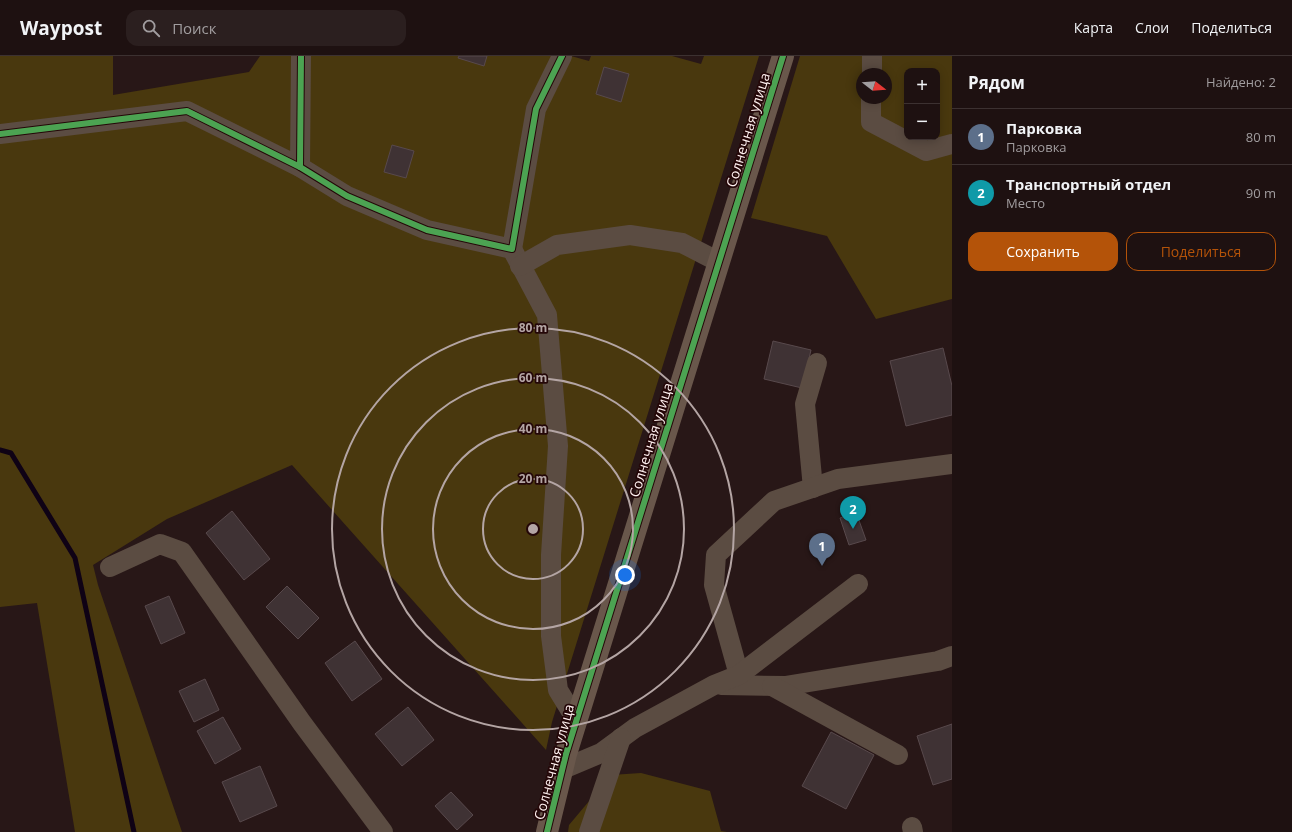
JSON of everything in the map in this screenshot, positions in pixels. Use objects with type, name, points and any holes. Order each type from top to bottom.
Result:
[{"type":"street","points":[[300,167],[301,56]]},
{"type":"street","points":[[562,56],[536,109],[516,257],[547,315],[558,446],[551,555],[551,636],[558,690],[577,721]]},
{"type":"street","name":"Солнечная улица","points":[[547,832],[577,721],[784,56]]},
{"type":"street","points":[[872,56],[872,68]]},
{"type":"street","points":[[871,104],[871,122],[926,151],[952,144]]},
{"type":"street","points":[[0,134],[187,111],[300,167],[347,196],[427,230],[516,257],[557,245],[630,235],[682,243],[719,262]]},
{"type":"street","points":[[813,488],[805,404],[817,363]]},
{"type":"street","points":[[739,675],[714,585],[716,555],[774,501],[838,479],[952,464]]},
{"type":"street","points":[[110,567],[160,544],[182,552],[302,723],[383,832]]},
{"type":"street","points":[[563,769],[601,753],[635,728],[714,685],[739,675],[858,584]]},
{"type":"street","points":[[714,685],[785,686],[938,661],[952,656]]},
{"type":"street","points":[[772,686],[898,755]]},
{"type":"street","points":[[589,832],[621,738]]},
{"type":"shaded area","points":[[0,56],[113,56],[113,95],[249,72],[260,56],[571,56],[589,61],[591,56],[672,56],[701,64],[704,56],[759,56],[552,722],[546,750],[292,465],[167,519],[93,565],[98,585],[182,832],[75,832],[37,603],[0,607]]},
{"type":"shaded area","points":[[800,56],[952,56],[952,299],[876,319],[827,236],[751,218]]},
{"type":"shaded area","points":[[641,773],[710,791],[721,831],[727,832],[568,832],[569,825],[611,775]]},
{"type":"building","points":[[459,56],[487,56],[484,66],[458,58]]},
{"type":"building","points":[[604,67],[629,74],[621,102],[596,94]]},
{"type":"building","points":[[392,145],[414,151],[406,178],[384,172]]},
{"type":"building","points":[[773,341],[811,350],[802,388],[764,379]]},
{"type":"building","points":[[943,348],[952,386],[952,415],[906,426],[890,361]]},
{"type":"building","points":[[232,511],[270,559],[244,580],[206,533]]},
{"type":"building","points":[[856,512],[866,540],[849,545],[840,518]]},
{"type":"building","points":[[287,586],[319,618],[298,639],[266,607]]},
{"type":"building","points":[[169,596],[185,633],[161,644],[145,606]]},
{"type":"building","points":[[355,641],[382,679],[352,701],[325,663]]},
{"type":"building","points":[[205,679],[219,710],[194,722],[179,691]]},
{"type":"building","points":[[408,707],[434,740],[402,766],[375,734]]},
{"type":"building","points":[[223,717],[241,749],[215,764],[197,731]]},
{"type":"building","points":[[952,724],[952,779],[933,785],[917,736]]},
{"type":"building","points":[[831,732],[874,755],[846,809],[802,786]]},
{"type":"building","points":[[260,766],[277,806],[240,822],[222,782]]},
{"type":"building","points":[[451,792],[473,815],[457,830],[435,806]]},
{"type":"waterway","points":[[0,450],[11,453],[75,558],[134,832]]},
{"type":"cycle path","points":[[0,134],[187,111],[300,167],[301,56]]},
{"type":"cycle path","points":[[300,167],[347,196],[427,230],[512,249],[536,109],[562,56]]},
{"type":"cycle path","points":[[547,832],[566,754],[783,56]]},
{"type":"place","name":"Транспортный отдел","points":[[853,529]]},
{"type":"place","name":"Парковка","points":[[822,566]]}]
